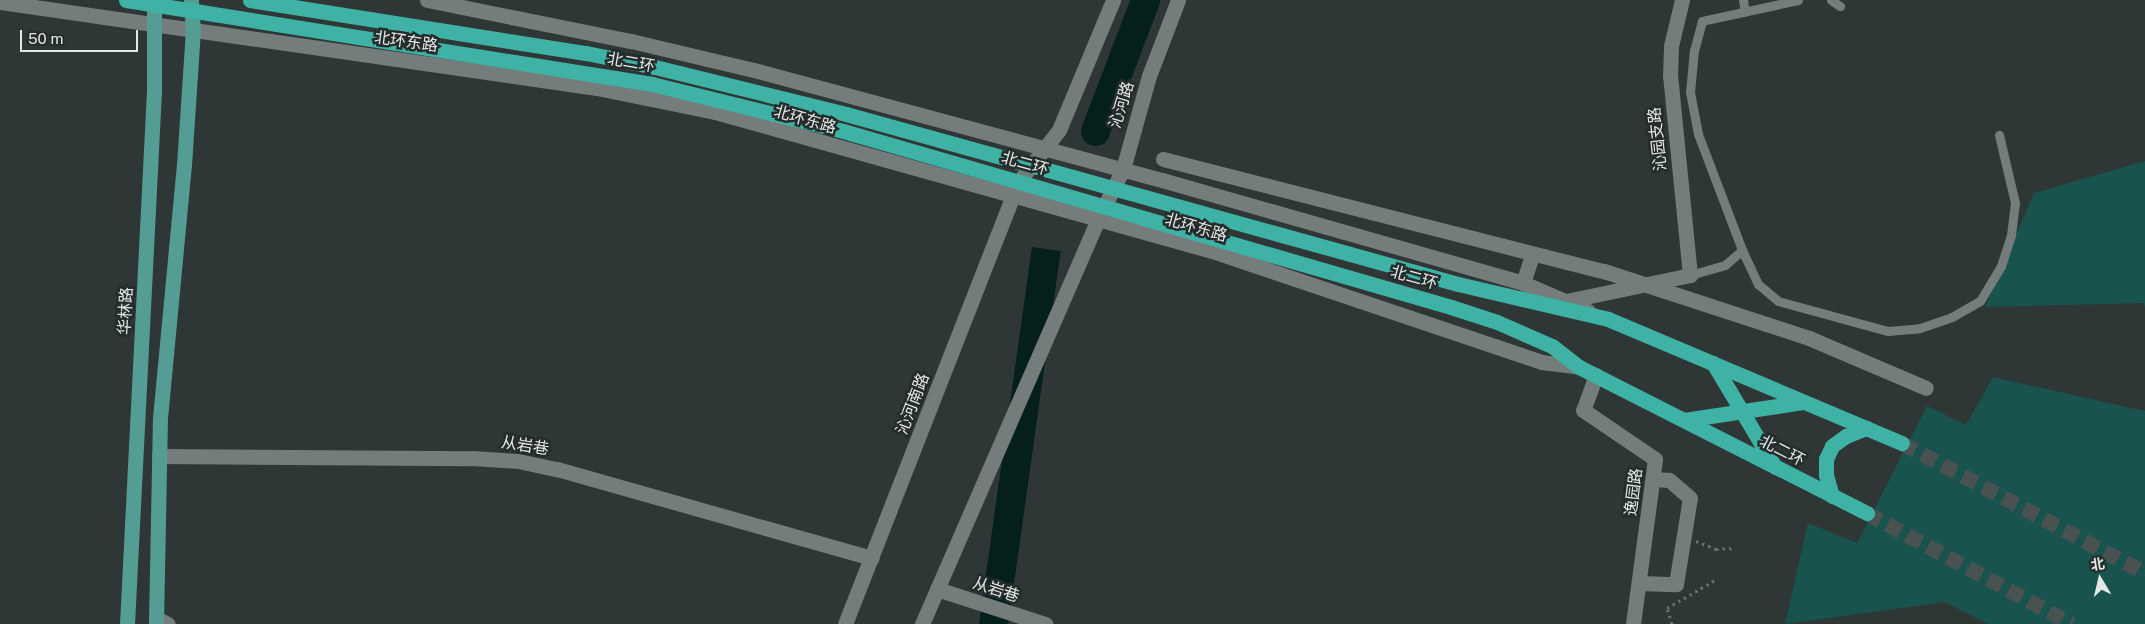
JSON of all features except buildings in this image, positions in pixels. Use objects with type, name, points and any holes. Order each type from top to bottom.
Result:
[{"type":"highway","name":"北二环","points":[[126,0],[652,84],[843,130],[1451,307],[1497,322],[1552,346],[1579,367],[1867,513]]},
{"type":"highway","name":"北二环","points":[[250,0],[586,54],[726,83],[1458,284],[1608,320],[1902,443]]},
{"type":"highway","points":[[1713,363],[1775,467]]},
{"type":"highway","points":[[1684,420],[1804,402]]},
{"type":"highway","points":[[1832,496],[1826,475],[1826,459],[1832,446],[1846,436],[1866,428]]},
{"type":"main road","name":"华林路","points":[[127,624],[155,26],[154,0]]},
{"type":"main road","points":[[160,622],[159,456],[193,31],[191,0]]},
{"type":"main road","points":[[427,0],[631,40],[754,70],[1045,150],[1123,169],[1522,283],[1608,320]]},
{"type":"main road","points":[[1013,196],[1023,176],[1059,130],[1113,0]]},
{"type":"main road","name":"沁河路","points":[[1098,219],[1123,169],[1149,76],[1178,0]]},
{"type":"main road","name":"沁园支路","points":[[1682,0],[1671,46],[1670,76],[1690,275]]},
{"type":"main road","name":"北环东路","points":[[0,2],[155,26],[390,57],[663,101],[1212,250],[1542,362],[1579,367]]},
{"type":"main road","points":[[1163,159],[1646,284],[1809,338],[1926,388]]},
{"type":"main road","name":"沁河南路","points":[[845,624],[1013,196]]},
{"type":"main road","points":[[1311,222],[1318,199]]},
{"type":"main road","points":[[922,624],[1098,219]]},
{"type":"main road","points":[[1522,283],[1532,255]]},
{"type":"main road","points":[[1566,301],[1690,275]]},
{"type":"main road","name":"逸园路","points":[[1596,375],[1583,410],[1655,458],[1654,479],[1633,624]]},
{"type":"main road","name":"从岩巷","points":[[159,456],[486,458],[518,461],[557,469],[872,558]]},
{"type":"main road","points":[[1639,583],[1676,584],[1690,498],[1669,480],[1654,479]]},
{"type":"main road","name":"从岩巷","points":[[937,589],[1044,624]]},
{"type":"lane","points":[[1743,0],[1745,12]]},
{"type":"lane","points":[[1798,0],[1702,21],[1694,50],[1690,92],[1698,134],[1742,250],[1758,284],[1778,301],[1888,331],[1920,328],[1952,317],[1980,301],[2001,266],[2011,235],[2015,203],[1999,136]]},
{"type":"lane","points":[[1831,0],[1840,6]]},
{"type":"lane","points":[[1690,275],[1725,265],[1742,250]]},
{"type":"path","points":[[1684,538],[1716,549],[1733,548]]},
{"type":"path","points":[[1672,624],[1667,608],[1717,579]]},
{"type":"shaded area","points":[[1132,0],[1160,0],[1137,60],[1110,53]]},
{"type":"shaded area","points":[[2145,161],[2145,308],[2144,303],[1985,307],[2034,193]]},
{"type":"shaded area","points":[[1032,247],[1061,251],[1008,624],[979,624]]},
{"type":"shaded area","points":[[1993,377],[2145,411],[2145,624],[1988,624],[1945,602],[1785,624],[1808,523],[1857,543],[1927,406],[1966,425]]},
{"type":"waterway","points":[[1095,131],[1145,0]]},
{"type":"tunnel","points":[[1902,443],[2145,573]]},
{"type":"tunnel","points":[[1867,513],[2072,624]]}]
